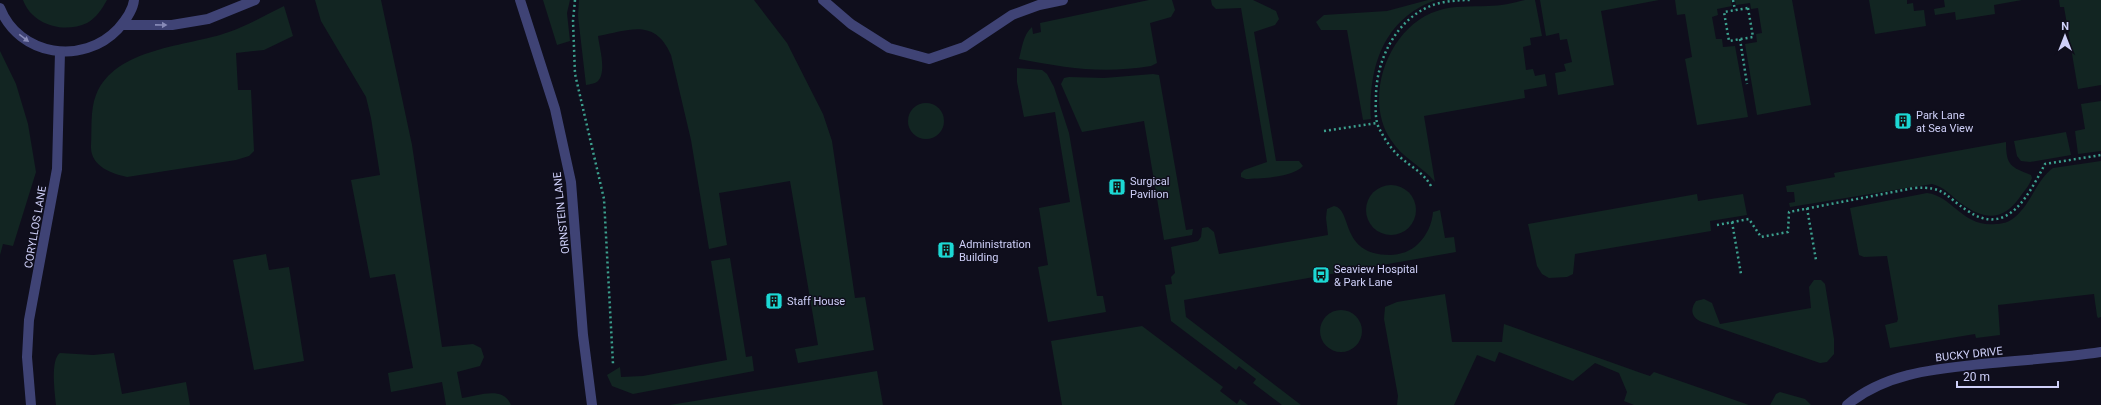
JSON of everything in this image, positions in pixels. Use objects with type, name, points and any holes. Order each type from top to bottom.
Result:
[{"type":"lane","points":[[0,8],[16,32],[25,39],[47,50],[60,52],[78,51],[98,45],[112,36],[129,14],[134,0]]},
{"type":"lane","points":[[122,25],[172,25],[208,19],[255,0]]},
{"type":"lane","name":"ORNSTEIN LANE","points":[[520,0],[555,109],[571,182],[582,335],[592,405]]},
{"type":"lane","points":[[823,0],[851,24],[888,48],[929,59],[964,47],[1012,15],[1039,5],[1063,0]]},
{"type":"lane","name":"CORYLLOS LANE","points":[[31,405],[27,357],[29,320],[58,169],[60,52]]},
{"type":"lane","name":"BUCKY DRIVE","points":[[1846,405],[1864,393],[1886,382],[1935,369],[2101,352]]},
{"type":"path","points":[[1431,186],[1422,173],[1390,146],[1377,123],[1376,90],[1381,64],[1400,28],[1414,15],[1428,7],[1444,2],[1472,0]]},
{"type":"path","points":[[1733,0],[1735,10]]},
{"type":"path","points":[[1748,8],[1753,37],[1740,40],[1729,41],[1724,12],[1748,8]]},
{"type":"path","points":[[1740,40],[1747,84]]},
{"type":"path","points":[[1324,131],[1377,123]]},
{"type":"path","points":[[1717,225],[1749,219],[1761,237],[1774,235],[1788,232],[1790,212],[1914,188],[1930,187],[1941,190],[1968,212],[1983,219],[1998,219],[2010,215],[2018,207],[2034,186],[2045,164],[2101,155]]},
{"type":"path","points":[[1807,208],[1816,260]]},
{"type":"path","points":[[1732,222],[1742,274]]},
{"type":"green space","points":[[23,0],[107,0],[93,19],[87,23],[69,28],[50,25],[41,21],[27,9]]},
{"type":"green space","points":[[315,0],[381,0],[412,145],[442,347],[473,344],[481,348],[484,357],[480,366],[457,372],[462,398],[496,393],[507,399],[511,405],[446,405],[442,382],[391,392],[388,373],[413,368],[395,274],[370,278],[351,180],[380,175],[371,118],[366,97],[321,21]]},
{"type":"green space","points":[[543,0],[570,0],[567,13],[570,41],[557,45]]},
{"type":"green space","points":[[579,0],[754,0],[787,43],[823,114],[832,141],[855,298],[865,297],[874,350],[798,363],[795,349],[818,345],[790,181],[719,193],[727,245],[709,249],[691,140],[671,55],[665,43],[649,31],[640,29],[598,36],[602,59],[601,77],[598,81],[586,85],[578,16]]},
{"type":"green space","points":[[1149,0],[1172,0],[1175,10],[1171,17],[1150,23],[1157,63],[1151,66],[1116,70],[1100,70],[1053,65],[1019,59],[1023,42],[1029,30],[1032,27],[1033,34],[1041,32],[1040,23]]},
{"type":"green space","points":[[1211,0],[1253,0],[1276,11],[1279,19],[1275,25],[1254,32],[1276,161],[1299,161],[1303,166],[1292,173],[1268,178],[1246,179],[1241,177],[1241,173],[1244,170],[1267,162],[1241,8],[1216,9],[1212,5]]},
{"type":"green space","points":[[1428,0],[1436,0],[1418,8],[1403,19],[1392,32],[1383,47],[1377,63],[1373,81],[1371,119],[1363,120],[1347,30],[1321,30],[1316,22],[1324,15],[1387,11]]},
{"type":"green space","points":[[1525,0],[1535,0],[1542,36],[1530,38],[1531,45],[1523,47],[1526,70],[1533,69],[1535,76],[1545,74],[1547,86],[1524,90],[1525,98],[1424,116],[1435,182],[1401,152],[1391,140],[1383,123],[1379,104],[1380,85],[1385,65],[1394,47],[1405,32],[1420,19],[1437,11],[1456,7],[1497,5]]},
{"type":"green space","points":[[1540,0],[1659,0],[1601,11],[1614,85],[1558,95],[1555,73],[1566,71],[1564,64],[1572,62],[1567,39],[1560,40],[1559,33],[1546,36]]},
{"type":"green space","points":[[1675,0],[1731,0],[1732,6],[1717,9],[1718,15],[1712,17],[1716,39],[1722,39],[1723,47],[1735,46],[1748,117],[1697,125],[1685,59],[1692,57],[1685,14],[1677,15]]},
{"type":"green space","points":[[1735,0],[1792,0],[1811,105],[1757,115],[1745,44],[1757,42],[1756,34],[1762,33],[1758,8],[1751,9],[1750,3],[1736,5]]},
{"type":"green space","points":[[1869,0],[1907,0],[1907,4],[1913,3],[1914,11],[1924,10],[1926,26],[1875,34]]},
{"type":"green space","points":[[1944,0],[2022,0],[1994,5],[1995,14],[1956,20],[1955,12],[1935,15],[1934,9],[1945,7]]},
{"type":"green space","points":[[2059,0],[2101,0],[2101,85],[2078,89],[2064,7],[2060,7]]},
{"type":"green space","points":[[284,6],[293,36],[264,50],[236,53],[238,90],[251,90],[254,151],[249,156],[236,160],[127,177],[115,174],[98,164],[94,159],[91,146],[94,101],[105,79],[119,67],[135,58],[154,51],[229,32]]},
{"type":"green space","points":[[0,51],[16,84],[28,124],[36,172],[13,246],[3,244],[0,255]]},
{"type":"green space","points":[[1017,68],[1042,70],[1047,74],[1054,87],[1069,133],[1097,296],[1103,296],[1106,312],[1048,322],[1038,267],[1048,265],[1039,208],[1070,202],[1055,112],[1024,117],[1017,82]]},
{"type":"green space","points":[[1153,74],[1159,75],[1186,230],[1193,229],[1192,235],[1164,240],[1144,121],[1082,132],[1061,84],[1064,78],[1069,77],[1104,78]]},
{"type":"green space","points":[[2101,101],[2101,151],[2078,154],[2075,131],[2085,129],[2081,104]]},
{"type":"green space","points":[[930,103],[939,108],[943,114],[943,128],[939,134],[930,139],[922,139],[913,134],[909,128],[908,117],[913,108],[919,104]]},
{"type":"green space","points":[[2066,132],[2071,155],[2030,162],[2021,161],[2017,156],[2014,141]]},
{"type":"green space","points":[[2006,142],[2007,156],[2011,164],[2019,170],[2031,175],[2032,178],[2016,203],[2009,209],[1995,216],[1987,216],[1971,210],[1937,185],[1932,184],[1790,207],[1789,203],[1795,202],[1794,192],[1787,192],[1786,186],[1835,177],[1834,173]]},
{"type":"green space","points":[[2101,161],[2101,317],[2098,318],[2097,316],[2094,294],[1998,305],[2000,335],[1976,338],[1975,334],[1890,348],[1885,325],[1897,322],[1898,319],[1887,256],[1864,257],[1859,255],[1850,208],[1927,193],[1936,195],[1975,221],[1985,224],[2001,224],[2015,217],[2021,212],[2043,178],[2053,168]]},
{"type":"green space","points":[[1391,185],[1400,187],[1411,196],[1416,210],[1414,219],[1405,230],[1391,235],[1382,233],[1371,224],[1366,210],[1368,201],[1377,190]]},
{"type":"green space","points":[[1697,194],[1698,201],[1743,194],[1747,215],[1710,221],[1711,231],[1575,254],[1573,274],[1567,277],[1549,278],[1542,274],[1537,266],[1528,224]]},
{"type":"green space","points":[[1334,206],[1340,209],[1344,215],[1350,232],[1362,248],[1374,253],[1390,255],[1405,252],[1418,244],[1424,237],[1432,221],[1433,212],[1440,210],[1445,238],[1454,237],[1456,252],[1184,300],[1186,317],[1301,405],[1282,405],[1253,383],[1256,379],[1239,366],[1236,370],[1171,321],[1165,285],[1172,284],[1171,277],[1175,273],[1171,247],[1198,241],[1201,237],[1202,228],[1208,227],[1214,232],[1219,254],[1328,235],[1326,218],[1327,209]]},
{"type":"green space","points":[[266,254],[269,270],[289,267],[304,361],[254,370],[233,260]]},
{"type":"green space","points":[[730,258],[746,357],[752,356],[754,371],[633,394],[612,386],[607,375],[620,367],[621,377],[643,376],[727,360],[711,261]]},
{"type":"green space","points":[[1814,280],[1821,280],[1825,284],[1834,339],[1834,354],[1827,362],[1820,363],[1702,322],[1694,316],[1692,310],[1696,301],[1704,299],[1712,303],[1720,324],[1811,308],[1809,287]]},
{"type":"green space","points":[[1445,294],[1452,342],[1502,342],[1504,324],[1650,376],[1654,372],[1749,405],[1634,405],[1624,401],[1627,392],[1619,373],[1595,363],[1573,381],[1499,352],[1495,362],[1477,355],[1454,405],[1397,405],[1398,396],[1384,319],[1385,307],[1397,302]]},
{"type":"green space","points":[[1341,310],[1356,316],[1362,331],[1356,346],[1341,352],[1326,346],[1320,331],[1326,316]]},
{"type":"green space","points":[[1142,326],[1223,387],[1220,391],[1237,404],[1240,399],[1248,405],[1062,405],[1051,341]]},
{"type":"green space","points":[[60,353],[93,355],[114,353],[122,394],[186,382],[190,405],[56,405],[54,369],[55,362]]},
{"type":"green space","points":[[877,371],[883,405],[670,405]]},
{"type":"green space","points":[[1780,392],[1805,399],[1811,405],[1770,405],[1776,394]]},
{"type":"place","name":"Park Lane at Sea View","points":[[1903,121]]},
{"type":"place","name":"Surgical Pavilion","points":[[1117,187]]},
{"type":"place","name":"Administration Building","points":[[946,250]]},
{"type":"place","name":"Seaview Hospital & Park Lane","points":[[1321,275]]},
{"type":"place","name":"Staff House","points":[[774,301]]}]
